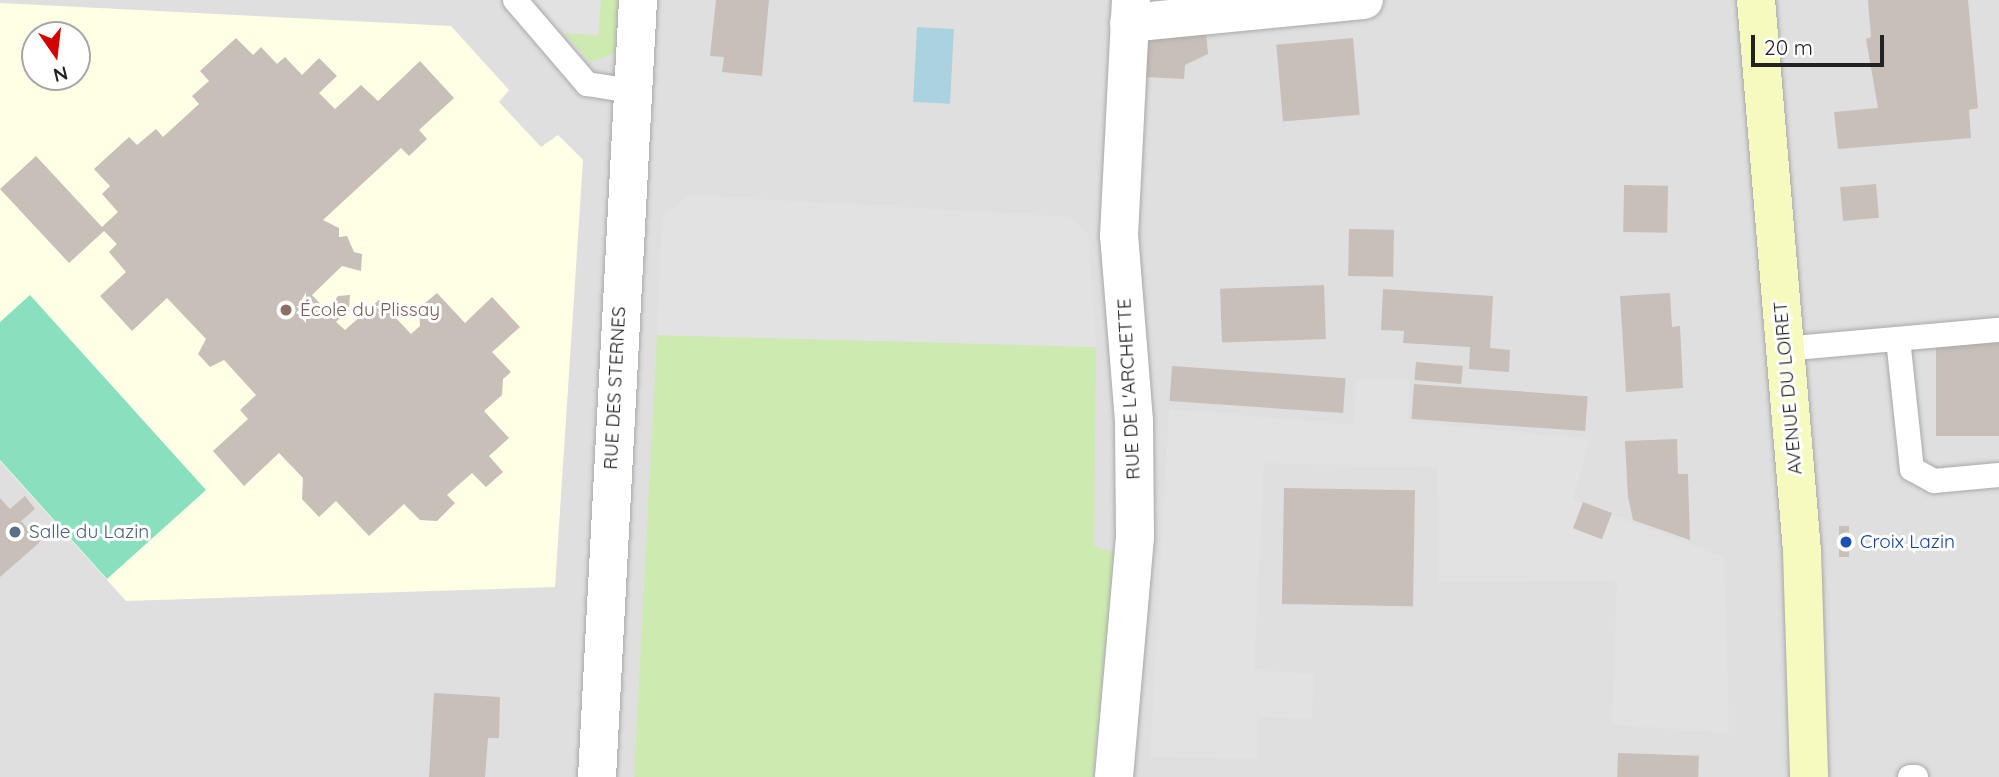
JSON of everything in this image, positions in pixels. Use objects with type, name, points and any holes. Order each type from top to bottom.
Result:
[{"type":"main road","name":"AVENUE DU LOIRET","points":[[1756,0],[1802,551],[1810,777]]},
{"type":"street","name":"RUE DES STERNES","points":[[597,777],[638,0]]},
{"type":"street","points":[[1130,12],[1364,0]]},
{"type":"street","name":"RUE DE L'ARCHETTE","points":[[1114,777],[1135,538],[1135,421],[1119,236],[1130,12]]},
{"type":"lane","points":[[515,0],[587,84],[632,91]]},
{"type":"lane","points":[[1784,349],[1999,330]]},
{"type":"lane","points":[[1898,339],[1912,469],[1934,481],[1999,474]]},
{"type":"lane","points":[[1910,777],[1916,777]]},
{"type":"shaded area","points":[[0,0],[1999,0],[1999,777],[0,777]]},
{"type":"shaded area","points":[[536,0],[601,0],[598,35],[564,33]]},
{"type":"shaded area","name":"École du Plissay","points":[[0,3],[451,26],[509,90],[499,102],[541,147],[558,135],[583,160],[555,587],[126,601],[0,461]]},
{"type":"shaded area","points":[[687,195],[1070,217],[1088,234],[1096,347],[657,335],[662,218]]},
{"type":"shaded area","points":[[1357,379],[1410,380],[1408,422],[1589,439],[1573,500],[1724,557],[1729,732],[1612,725],[1617,581],[1439,582],[1437,467],[1264,463],[1254,670],[1315,674],[1311,719],[1258,717],[1258,759],[1150,757],[1169,409],[1354,425]]},
{"type":"green space","points":[[601,0],[624,0],[620,43],[615,53],[591,62],[564,33],[598,35]]},
{"type":"green space","points":[[30,295],[206,490],[107,579],[0,460],[0,322]]},
{"type":"green space","points":[[657,335],[1096,347],[1094,546],[1115,553],[1093,777],[634,777]]},
{"type":"water","points":[[917,27],[954,29],[950,104],[913,102]]},
{"type":"building","points":[[716,0],[769,0],[762,76],[722,72],[724,57],[710,56]]},
{"type":"building","points":[[1868,0],[1968,0],[1978,108],[1969,110],[1971,138],[1838,149],[1834,112],[1878,108],[1866,39],[1871,37]]},
{"type":"building","points":[[1206,32],[1208,54],[1185,65],[1184,79],[1145,77],[1149,38]]},
{"type":"building","points":[[236,38],[253,55],[261,47],[277,64],[285,57],[302,75],[319,58],[337,76],[319,93],[335,109],[361,85],[378,101],[420,61],[454,98],[419,130],[427,139],[409,156],[401,148],[323,220],[339,228],[339,237],[347,236],[354,252],[362,254],[361,271],[342,266],[312,295],[327,311],[338,296],[350,295],[349,309],[336,322],[345,330],[379,300],[411,334],[420,326],[419,308],[437,293],[465,323],[492,297],[520,327],[492,352],[511,372],[503,379],[502,395],[484,411],[509,438],[489,456],[503,472],[486,487],[472,473],[447,495],[455,503],[437,521],[420,520],[404,504],[369,536],[336,501],[319,517],[302,499],[303,478],[279,453],[244,486],[213,451],[248,419],[240,410],[256,395],[224,360],[210,367],[198,354],[206,339],[167,298],[132,331],[100,296],[126,272],[109,252],[117,244],[104,231],[69,263],[0,189],[36,156],[102,227],[118,212],[102,194],[110,186],[94,169],[129,137],[137,145],[156,129],[163,137],[199,104],[192,96],[209,81],[200,71]]},
{"type":"building","points":[[1353,38],[1360,115],[1283,121],[1276,45]]},
{"type":"building","points":[[1876,184],[1879,218],[1843,221],[1840,187]]},
{"type":"building","points":[[1624,185],[1668,186],[1667,233],[1623,232]]},
{"type":"building","points":[[1349,229],[1394,230],[1393,277],[1348,276]]},
{"type":"building","points":[[1324,285],[1326,339],[1222,343],[1220,289]]},
{"type":"building","points":[[1383,289],[1493,296],[1490,348],[1510,350],[1509,372],[1469,369],[1470,347],[1403,343],[1404,331],[1381,330]]},
{"type":"building","points":[[1670,293],[1672,327],[1680,326],[1683,388],[1626,392],[1620,296]]},
{"type":"building","points":[[1936,340],[1999,340],[1999,436],[1936,436]]},
{"type":"building","points":[[1416,362],[1463,366],[1461,384],[1414,380]]},
{"type":"building","points":[[1172,366],[1346,378],[1343,413],[1170,401]]},
{"type":"building","points":[[1414,384],[1588,396],[1585,431],[1412,419]]},
{"type":"building","points":[[1677,439],[1678,474],[1688,474],[1690,540],[1633,520],[1628,497],[1625,441]]},
{"type":"building","points":[[1284,488],[1415,490],[1413,606],[1282,604]]},
{"type":"building","name":"Salle du Lazin","points":[[25,496],[35,509],[21,521],[40,542],[0,577],[0,498],[10,509]]},
{"type":"building","points":[[1583,502],[1612,513],[1602,539],[1573,528]]},
{"type":"building","points":[[1839,526],[1849,526],[1849,557],[1839,557]]},
{"type":"building","points":[[434,693],[500,697],[499,738],[488,738],[485,777],[429,777]]},
{"type":"building","points":[[1618,753],[1699,756],[1698,777],[1617,777]]},
{"type":"place","name":"École du Plissay","points":[[286,310]]},
{"type":"place","name":"Salle du Lazin","points":[[15,532]]},
{"type":"place","name":"Croix Lazin","points":[[1846,542]]}]
